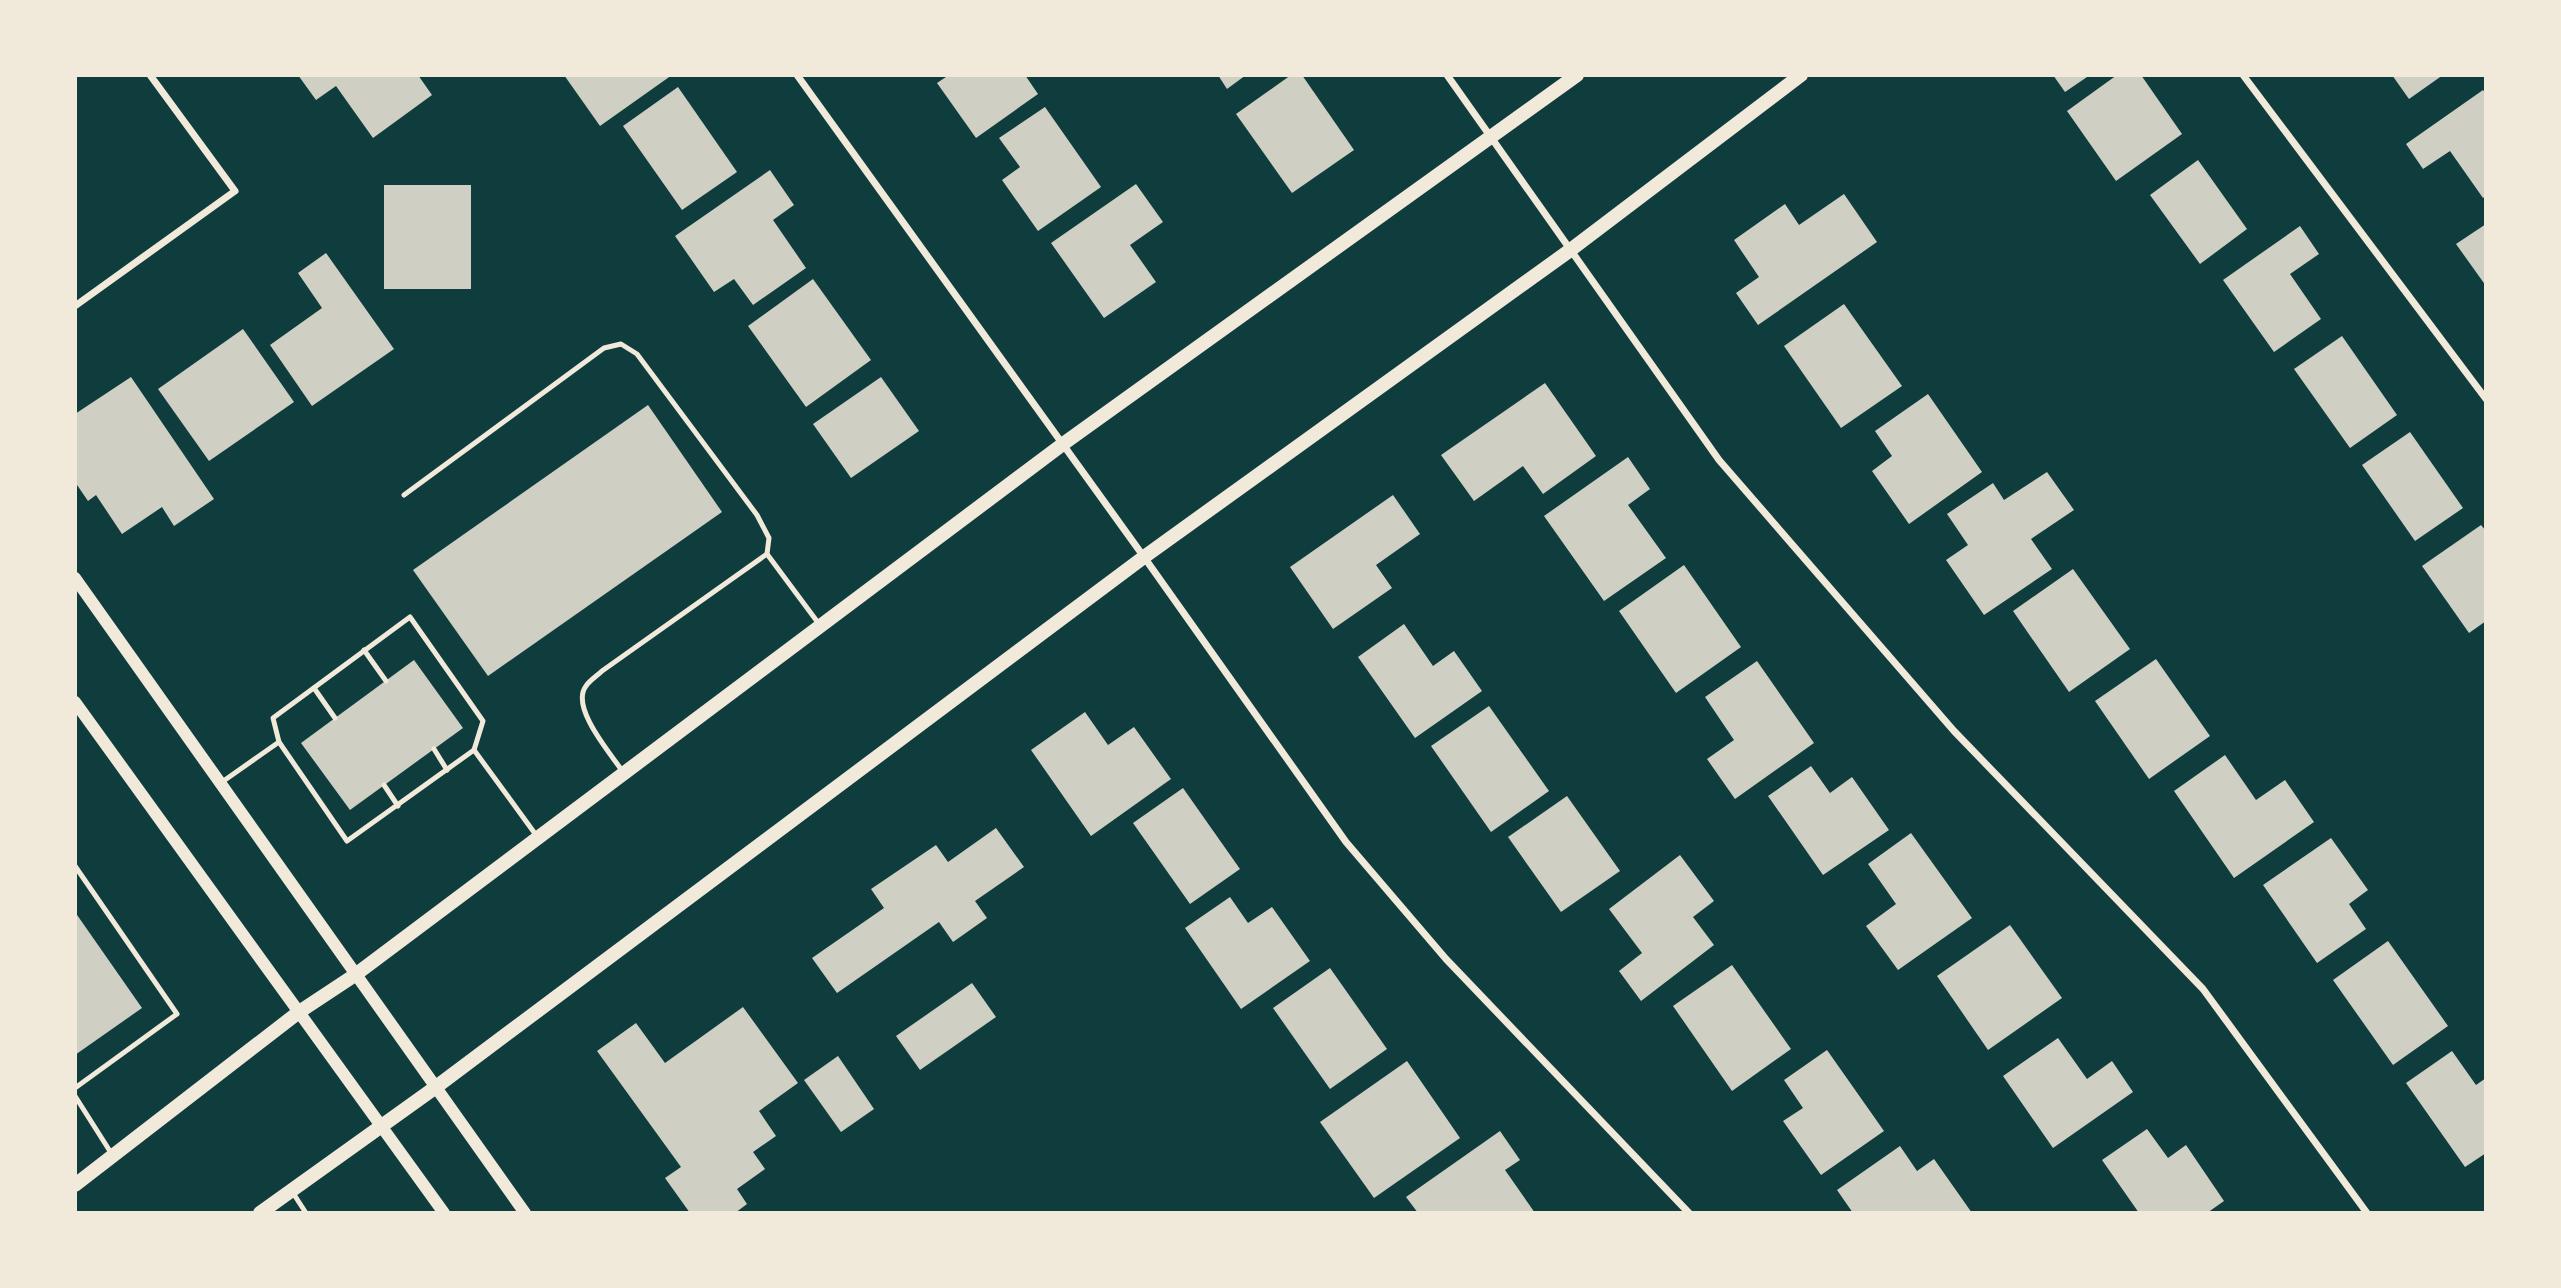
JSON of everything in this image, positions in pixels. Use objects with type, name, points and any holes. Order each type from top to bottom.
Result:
[{"type":"main road","points":[[75,1185],[299,1012],[355,975],[1063,444],[1577,75]]},
{"type":"main road","points":[[260,1213],[436,1087],[1144,557],[1569,251],[1801,75]]},
{"type":"street","points":[[75,306],[235,191],[150,75]]},
{"type":"street","points":[[797,75],[1346,842],[1446,959],[1689,1213]]},
{"type":"street","points":[[1447,75],[1719,460],[1954,732],[2203,989],[2367,1213]]},
{"type":"street","points":[[2243,75],[2486,399]]},
{"type":"street","points":[[75,578],[525,1213]]},
{"type":"street","points":[[75,702],[444,1213]]},
{"type":"lane","points":[[404,495],[604,348],[621,344],[637,354],[757,515],[769,538],[767,554],[821,626]]},
{"type":"lane","points":[[624,774],[587,718],[582,705],[584,687],[602,671],[767,554]]},
{"type":"lane","points":[[410,617],[484,721],[474,750],[347,841],[279,742],[273,718],[364,650],[410,617]]},
{"type":"lane","points":[[364,650],[386,681]]},
{"type":"lane","points":[[314,688],[335,718]]},
{"type":"lane","points":[[220,783],[279,742]]},
{"type":"lane","points":[[434,749],[447,771]]},
{"type":"lane","points":[[474,750],[538,838]]},
{"type":"lane","points":[[384,785],[398,806]]},
{"type":"lane","points":[[75,866],[177,1014],[75,1088]]},
{"type":"lane","points":[[75,1096],[113,1156]]},
{"type":"lane","points":[[291,1190],[306,1213]]},
{"type":"building","points":[[298,75],[418,75],[432,95],[373,138],[336,86],[316,100]]},
{"type":"building","points":[[564,75],[672,75],[600,126]]},
{"type":"building","points":[[949,75],[1025,75],[1038,94],[976,138],[937,83]]},
{"type":"building","points":[[1218,75],[1246,75],[1227,89]]},
{"type":"building","points":[[1291,75],[1302,75],[1354,150],[1292,193],[1236,114]]},
{"type":"building","points":[[2053,75],[2090,75],[2065,92]]},
{"type":"building","points":[[2117,75],[2141,75],[2182,134],[2116,181],[2067,111]]},
{"type":"building","points":[[2392,75],[2443,75],[2409,99]]},
{"type":"building","points":[[678,87],[737,172],[682,210],[623,126]]},
{"type":"building","points":[[2483,90],[2486,94],[2486,196],[2483,198],[2450,151],[2423,169],[2406,144]]},
{"type":"building","points":[[1045,107],[1101,187],[1038,231],[1002,180],[1020,167],[999,138]]},
{"type":"building","points":[[2198,160],[2247,229],[2200,264],[2150,195]]},
{"type":"building","points":[[770,170],[794,205],[773,220],[806,268],[753,305],[734,279],[714,292],[675,236]]},
{"type":"building","points":[[1136,184],[1163,222],[1130,245],[1156,282],[1104,318],[1051,243]]},
{"type":"building","points":[[384,185],[471,185],[471,289],[384,289]]},
{"type":"building","points":[[1844,194],[1877,242],[1758,325],[1736,293],[1759,277],[1734,240],[1785,204],[1799,225]]},
{"type":"building","points":[[2486,224],[2486,286],[2456,244]]},
{"type":"building","points":[[2300,226],[2319,254],[2290,274],[2321,319],[2274,352],[2223,280]]},
{"type":"building","points":[[326,253],[394,349],[312,406],[270,345],[322,308],[298,273]]},
{"type":"building","points":[[813,279],[871,360],[806,407],[748,326]]},
{"type":"building","points":[[1844,304],[1902,386],[1841,428],[1784,346]]},
{"type":"building","points":[[243,329],[294,402],[209,461],[158,389]]},
{"type":"building","points":[[2342,336],[2397,415],[2350,448],[2294,369]]},
{"type":"building","points":[[131,377],[214,499],[174,526],[162,507],[122,534],[96,495],[88,501],[75,482],[75,414]]},
{"type":"building","points":[[881,377],[919,431],[851,478],[813,424]]},
{"type":"building","points":[[1545,383],[1596,456],[1543,494],[1523,466],[1474,501],[1441,455]]},
{"type":"building","points":[[1928,394],[1982,472],[1909,524],[1872,471],[1892,456],[1875,431]]},
{"type":"building","points":[[648,405],[722,512],[488,676],[413,570]]},
{"type":"building","points":[[2410,432],[2463,508],[2415,541],[2362,465]]},
{"type":"building","points":[[1628,457],[1650,489],[1628,505],[1666,558],[1604,601],[1544,516]]},
{"type":"building","points":[[2047,472],[2074,510],[2031,539],[2052,569],[1984,615],[1946,560],[1968,545],[1947,514],[1993,483],[2004,500]]},
{"type":"building","points":[[1393,495],[1420,534],[1376,565],[1392,588],[1333,629],[1290,567]]},
{"type":"building","points":[[2481,525],[2486,531],[2486,621],[2469,633],[2422,566]]},
{"type":"building","points":[[1684,565],[1741,647],[1676,693],[1619,611]]},
{"type":"building","points":[[2073,569],[2130,649],[2069,692],[2013,611]]},
{"type":"building","points":[[1404,624],[1433,666],[1454,651],[1482,691],[1415,738],[1358,657]]},
{"type":"building","points":[[2156,659],[2210,736],[2149,779],[2095,701]]},
{"type":"building","points":[[414,660],[463,728],[350,810],[301,743]]},
{"type":"building","points":[[1757,661],[1814,743],[1735,799],[1707,759],[1734,740],[1705,697]]},
{"type":"building","points":[[1489,706],[1549,791],[1491,832],[1431,746]]},
{"type":"building","points":[[1085,712],[1108,745],[1134,727],[1171,779],[1091,836],[1031,750]]},
{"type":"building","points":[[2225,755],[2256,800],[2285,780],[2314,822],[2234,878],[2174,791]]},
{"type":"building","points":[[1811,766],[1830,793],[1852,777],[1889,830],[1823,875],[1768,796]]},
{"type":"building","points":[[1183,788],[1240,869],[1190,904],[1133,823]]},
{"type":"building","points":[[1567,796],[1620,871],[1561,912],[1508,837]]},
{"type":"building","points":[[996,828],[1024,867],[975,901],[987,918],[953,942],[939,922],[837,993],[812,958],[884,908],[871,889],[936,845],[948,862]]},
{"type":"building","points":[[1911,833],[1972,918],[1898,970],[1866,926],[1896,904],[1868,864]]},
{"type":"building","points":[[2331,838],[2368,890],[2349,904],[2366,929],[2317,963],[2263,885]]},
{"type":"building","points":[[1680,855],[1714,901],[1693,917],[1714,945],[1641,1001],[1619,971],[1642,953],[1609,909]]},
{"type":"building","points":[[1230,897],[1248,923],[1272,907],[1310,961],[1241,1009],[1185,928]]},
{"type":"building","points":[[75,912],[142,1008],[75,1055]]},
{"type":"building","points":[[2010,925],[2062,998],[1988,1050],[1937,976]]},
{"type":"building","points":[[2388,941],[2448,1026],[2393,1065],[2333,980]]},
{"type":"building","points":[[1732,965],[1791,1049],[1732,1091],[1673,1006]]},
{"type":"building","points":[[1330,968],[1387,1049],[1330,1089],[1273,1008]]},
{"type":"building","points":[[972,983],[996,1017],[920,1070],[896,1036]]},
{"type":"building","points":[[743,1007],[798,1083],[759,1111],[776,1136],[753,1152],[765,1169],[737,1189],[747,1204],[735,1213],[690,1213],[665,1178],[681,1167],[597,1051],[636,1023],[665,1063]]},
{"type":"building","points":[[2058,1038],[2087,1079],[2112,1061],[2133,1092],[2053,1148],[2003,1076]]},
{"type":"building","points":[[1827,1050],[1884,1131],[1821,1175],[1783,1121],[1803,1108],[1784,1080]]},
{"type":"building","points":[[2452,1051],[2476,1085],[2486,1078],[2486,1153],[2465,1167],[2406,1083]]},
{"type":"building","points":[[838,1056],[874,1109],[841,1132],[804,1080]]},
{"type":"building","points":[[1407,1061],[1460,1138],[1374,1198],[1320,1122]]},
{"type":"building","points":[[2147,1129],[2168,1158],[2186,1145],[2224,1201],[2207,1213],[2139,1213],[2102,1160]]},
{"type":"building","points":[[1500,1131],[1520,1160],[1505,1170],[1535,1213],[1418,1213],[1406,1197]]},
{"type":"building","points":[[1900,1146],[1917,1171],[1934,1159],[1972,1213],[1853,1213],[1837,1190]]}]
